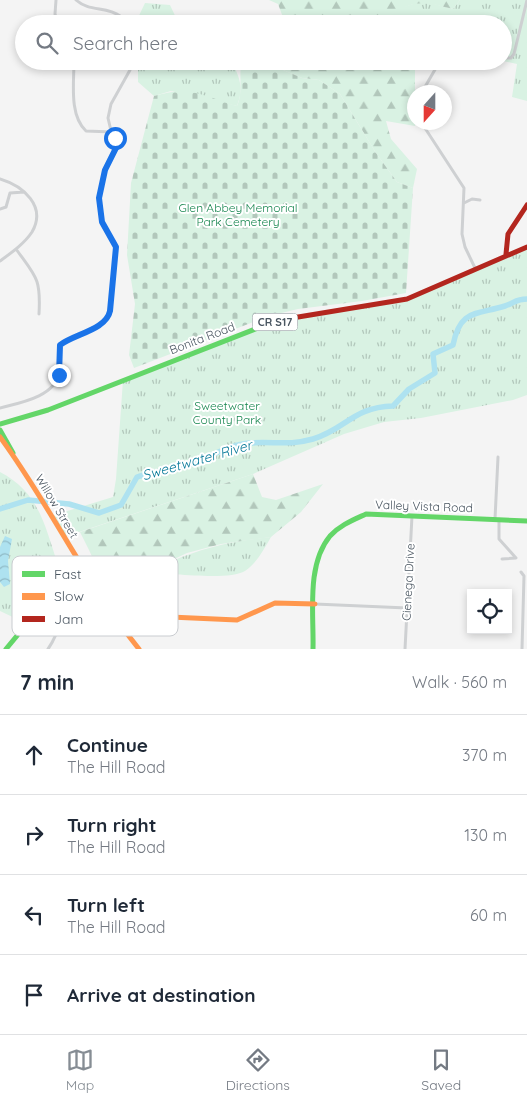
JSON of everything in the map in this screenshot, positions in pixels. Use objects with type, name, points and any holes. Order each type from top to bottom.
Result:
[{"type":"main road","points":[[506,254],[503,246],[505,238],[527,204]]},
{"type":"main road","name":"Bonita Road","points":[[0,424],[48,410],[268,324],[297,316],[380,305],[408,299],[506,254],[527,247]]},
{"type":"main road","name":"Willow Street","points":[[0,430],[76,556]]},
{"type":"main road","name":"Willow Street","points":[[0,437],[13,453]]},
{"type":"main road","name":"Valley Vista Road","points":[[313,649],[315,575],[318,554],[335,530],[348,521],[366,514],[527,521]]},
{"type":"main road","points":[[178,617],[237,620],[247,618],[268,604],[276,602],[315,604]]},
{"type":"main road","points":[[6,649],[16,636]]},
{"type":"main road","name":"Willow Street","points":[[129,636],[139,649]]},
{"type":"street","points":[[55,15],[56,0]]},
{"type":"street","points":[[76,0],[96,10],[114,11],[119,15]]},
{"type":"street","points":[[512,57],[527,0]]},
{"type":"street","points":[[74,70],[75,108],[80,125],[86,131],[112,132]]},
{"type":"street","points":[[0,408],[33,399],[43,394],[59,375],[60,345],[100,324],[109,316],[116,247],[102,222],[99,198],[105,170],[116,148],[108,118],[111,104],[130,70]]},
{"type":"street","points":[[426,85],[435,70]]},
{"type":"street","points":[[427,130],[462,181],[465,191],[462,234],[465,248],[475,268]]},
{"type":"street","points":[[0,179],[26,192],[34,204],[36,223],[31,234],[0,261]]},
{"type":"street","points":[[0,209],[6,206],[10,193],[26,192]]},
{"type":"street","points":[[464,204],[472,199],[480,200]]},
{"type":"street","points":[[16,249],[41,288],[39,314]]},
{"type":"street","points":[[498,457],[497,519],[499,539],[516,558],[502,558]]},
{"type":"street","name":"Cienega Drive","points":[[405,649],[412,516]]},
{"type":"street","points":[[521,572],[524,576],[522,649]]},
{"type":"street","points":[[315,604],[406,608]]},
{"type":"street","points":[[48,649],[54,636]]},
{"type":"green space","points":[[269,0],[460,0],[453,9],[424,3],[410,5],[391,15],[282,15],[278,4]]},
{"type":"green space","points":[[460,0],[527,0],[527,101],[512,97],[517,64],[512,63],[512,15],[390,15],[400,8],[423,1],[453,9]]},
{"type":"green space","points":[[145,3],[170,5],[175,15],[139,15]]},
{"type":"green space","points":[[138,70],[236,70],[241,88],[237,106],[171,91],[154,96],[138,82]]},
{"type":"green space","name":"Glen Abbey Memorial Park Cemetery","points":[[241,70],[283,70],[302,78],[319,80],[340,94],[376,153],[397,182],[413,188],[406,293],[298,309],[269,316],[134,368],[129,355],[135,304],[127,255],[131,183],[154,96],[178,92],[197,93],[237,106]]},
{"type":"green space","points":[[283,70],[415,70],[415,85],[407,85],[407,125],[386,121],[391,139],[417,169],[413,188],[397,182],[376,153],[340,94],[319,80],[302,78]]},
{"type":"green space","name":"Sweetwater County Park","points":[[527,247],[527,395],[513,400],[421,418],[384,422],[344,434],[253,474],[64,537],[51,516],[113,497],[123,380],[275,322],[403,300]]},
{"type":"green space","points":[[0,472],[24,489],[32,500],[39,511],[55,556],[12,556],[12,617],[0,611]]},
{"type":"green space","points":[[253,474],[262,497],[276,500],[323,484],[301,512],[271,537],[221,544],[178,557],[92,556],[80,532]]},
{"type":"green space","points":[[271,537],[260,556],[245,571],[226,576],[178,575],[178,558],[207,548]]},
{"type":"water","points":[[5,536],[12,539],[8,561],[10,584],[4,587],[0,582],[0,547]]},
{"type":"waterway","name":"Sweetwater River","points":[[0,509],[28,500],[69,504],[99,513],[121,505],[137,477],[196,462],[242,444],[296,442],[324,435],[368,410],[393,406],[409,389],[435,373],[433,354],[453,345],[456,333],[465,319],[471,315],[527,299]]},
{"type":"traffic: fast","points":[[0,424],[48,410],[268,324],[286,319]]},
{"type":"traffic: fast","points":[[0,430],[13,453]]},
{"type":"traffic: fast","points":[[313,649],[312,606],[317,561],[322,548],[330,536],[342,526],[366,514],[527,521]]},
{"type":"traffic: fast","points":[[6,649],[17,636]]},
{"type":"traffic: slow","points":[[0,437],[76,556]]},
{"type":"traffic: slow","points":[[178,617],[237,620],[275,603],[315,604]]},
{"type":"traffic: slow","points":[[129,636],[139,649]]},
{"type":"traffic: jam","points":[[506,254],[508,234],[527,205]]},
{"type":"traffic: jam","points":[[286,319],[407,299],[527,247]]},
{"type":"route","points":[[59,375],[59,348],[62,342],[100,324],[109,316],[116,247],[114,240],[102,222],[99,198],[108,161],[116,148],[115,138]]}]
